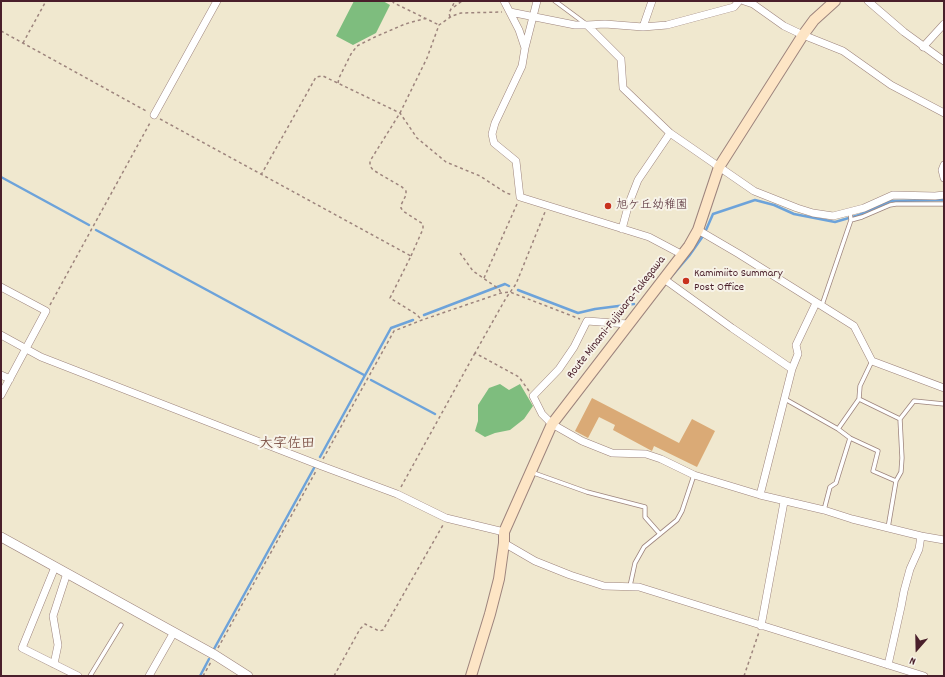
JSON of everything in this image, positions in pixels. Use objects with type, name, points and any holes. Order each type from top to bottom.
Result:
[{"type":"main road","name":"Route Minami-Fujiwara-Takegawa","points":[[471,676],[499,579],[504,537],[552,424],[628,324],[690,246],[698,230],[719,167],[741,130],[803,35],[814,20],[835,1]]},
{"type":"street","points":[[154,115],[217,1]]},
{"type":"street","points":[[504,1],[519,30],[525,48]]},
{"type":"street","points":[[537,1],[522,66],[495,123],[492,134],[494,143],[516,161],[520,197],[650,237],[683,255]]},
{"type":"street","points":[[643,27],[652,1]]},
{"type":"street","points":[[510,12],[575,25],[605,24],[643,27],[667,25],[734,7],[739,1]]},
{"type":"street","points":[[744,1],[753,4],[784,26],[843,50],[891,86],[944,113]]},
{"type":"street","points":[[868,1],[904,32],[944,61]]},
{"type":"street","points":[[924,47],[944,24]]},
{"type":"street","points":[[587,25],[621,60],[623,88],[670,133],[754,191],[797,208],[813,213],[833,216],[850,214],[893,196],[944,195]]},
{"type":"street","points":[[622,229],[629,203],[638,180],[670,133]]},
{"type":"street","points":[[944,165],[942,170],[944,178]]},
{"type":"street","points":[[698,230],[854,326],[872,361],[944,388]]},
{"type":"street","points":[[664,279],[792,369]]},
{"type":"street","points":[[1,287],[46,311],[1,395]]},
{"type":"street","points":[[760,495],[792,369],[798,354],[796,345],[819,305]]},
{"type":"street","points":[[628,324],[587,322],[574,347],[559,369],[532,396],[542,414],[552,424],[582,441],[612,453],[646,454],[661,459],[694,475],[784,502],[824,510],[852,519],[921,536],[944,540]]},
{"type":"street","points":[[1,335],[41,357],[397,494],[444,517],[483,528],[504,537],[535,561],[570,575],[604,586],[639,587],[924,676]]},
{"type":"street","points":[[1,375],[10,379]]},
{"type":"street","points":[[761,626],[784,502]]},
{"type":"street","points":[[888,665],[902,607],[904,591],[910,569],[919,549],[921,536]]},
{"type":"street","points":[[1,537],[174,632],[248,676]]},
{"type":"street","points":[[55,567],[22,648],[78,676]]},
{"type":"street","points":[[54,664],[58,645],[53,616],[67,574]]},
{"type":"street","points":[[149,676],[174,632]]},
{"type":"lane","points":[[554,1],[587,25]]},
{"type":"lane","points":[[851,220],[862,218],[890,205],[944,204]]},
{"type":"lane","points":[[819,305],[851,220],[850,214]]},
{"type":"lane","points":[[838,429],[858,399],[860,386],[872,361]]},
{"type":"lane","points":[[785,399],[838,429],[850,438],[878,451],[873,471],[896,481]]},
{"type":"lane","points":[[858,399],[900,419]]},
{"type":"lane","points":[[888,528],[896,481],[901,472],[902,458],[900,419],[914,402],[944,404]]},
{"type":"lane","points":[[824,510],[830,487],[836,483],[850,438]]},
{"type":"lane","points":[[531,472],[587,492],[645,507],[645,517],[660,534]]},
{"type":"lane","points":[[630,586],[635,562],[644,547],[677,520],[682,511],[694,475]]},
{"type":"lane","points":[[90,676],[121,625]]},
{"type":"path","points":[[23,43],[46,1]]},
{"type":"path","points":[[392,1],[440,25]]},
{"type":"path","points":[[450,17],[449,14],[455,1]]},
{"type":"path","points":[[452,8],[462,1]]},
{"type":"path","points":[[422,320],[416,314],[390,298],[411,256],[423,229],[423,224],[403,211],[401,208],[406,191],[402,187],[373,170],[370,166],[370,161],[400,113],[427,58],[440,25],[450,17],[461,13],[510,12]]},
{"type":"path","points":[[338,83],[351,54],[357,46],[405,24],[427,18]]},
{"type":"path","points":[[1,31],[411,256]]},
{"type":"path","points":[[261,175],[316,77],[323,76],[400,113],[417,138],[446,162],[480,176],[506,193],[520,197],[484,278]]},
{"type":"path","points":[[46,311],[154,115]]},
{"type":"path","points":[[397,494],[475,353],[516,284],[548,205]]},
{"type":"path","points":[[460,253],[473,271],[494,285],[501,293]]},
{"type":"path","points":[[203,676],[394,331],[501,293],[510,292],[587,322]]},
{"type":"path","points":[[475,353],[519,377],[532,396]]},
{"type":"path","points":[[334,676],[360,629],[365,624],[379,631],[383,630],[443,525],[444,517]]},
{"type":"path","points":[[744,676],[761,626]]},
{"type":"green space","points":[[354,1],[383,1],[390,5],[376,33],[353,45],[336,36]]},
{"type":"green space","points":[[500,384],[509,390],[520,384],[533,406],[524,419],[510,430],[485,437],[475,431],[478,421],[478,405],[489,388]]},
{"type":"building","points":[[592,398],[679,443],[692,419],[715,431],[697,467],[654,446],[652,451],[613,430],[615,425],[599,417],[588,438],[575,431]]},
{"type":"waterway","points":[[1,177],[89,225]]},
{"type":"waterway","points":[[706,230],[713,214],[755,200],[774,205],[794,214],[835,222],[859,215],[891,201],[944,200]]},
{"type":"waterway","points":[[96,230],[364,375]]},
{"type":"waterway","points":[[670,278],[689,256],[703,236]]},
{"type":"waterway","points":[[424,315],[505,284],[509,286]]},
{"type":"waterway","points":[[518,290],[578,313],[595,309],[634,304]]},
{"type":"waterway","points":[[320,457],[391,328],[413,320]]},
{"type":"waterway","points":[[371,380],[435,414]]},
{"type":"waterway","points":[[214,649],[314,468]]},
{"type":"waterway","points":[[200,676],[209,659]]},
{"type":"place","name":"旭ケ丘幼稚園","points":[[608,206]]},
{"type":"place","name":"Kamimiito Summary Post Office","points":[[686,281]]},
{"type":"district","name":"大字佐田","points":[[287,445]]}]
